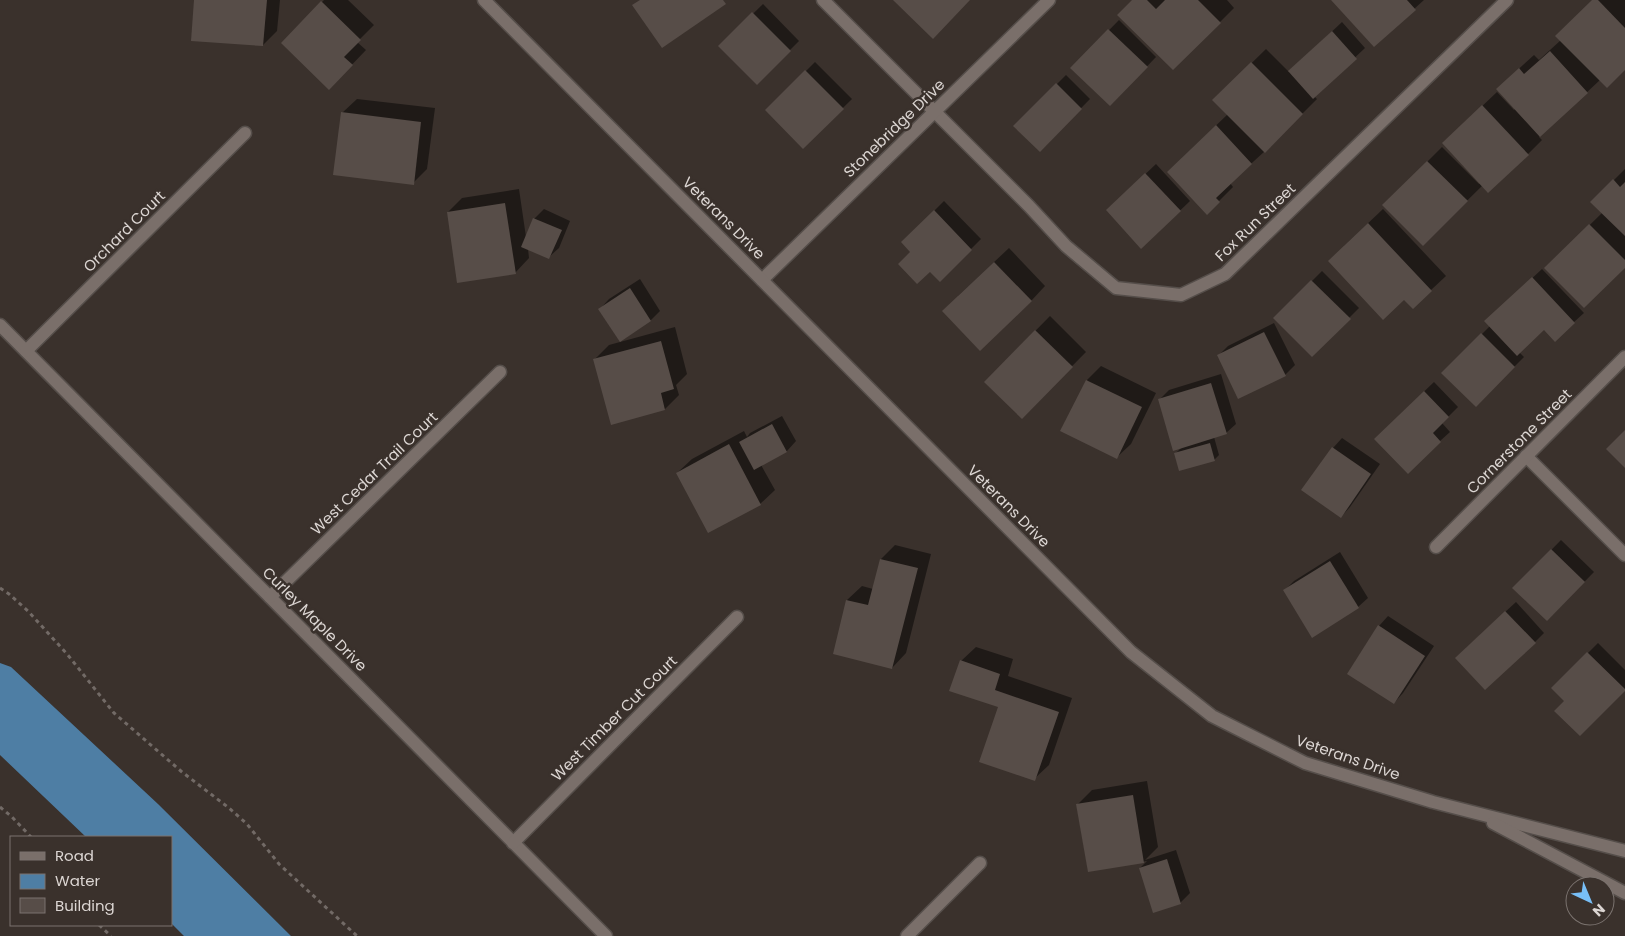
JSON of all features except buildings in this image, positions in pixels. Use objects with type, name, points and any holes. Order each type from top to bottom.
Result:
[{"type":"street","name":"Veterans Drive","points":[[484,0],[1131,652],[1212,716],[1305,763],[1476,814],[1625,851]]},
{"type":"street","name":"Fox Run Street","points":[[823,0],[1029,206],[1066,246],[1116,288],[1181,295],[1225,274],[1507,0]]},
{"type":"street","name":"Stonebridge Drive","points":[[762,280],[1049,0]]},
{"type":"street","name":"Orchard Court","points":[[26,351],[245,133]]},
{"type":"street","name":"Curley Maple Drive","points":[[0,325],[606,936]]},
{"type":"street","name":"Cornerstone Street","points":[[1436,547],[1625,357]]},
{"type":"street","name":"West Cedar Trail Court","points":[[270,597],[500,372]]},
{"type":"street","points":[[1526,456],[1625,555]]},
{"type":"street","name":"West Timber Cut Court","points":[[514,843],[737,617]]},
{"type":"street","points":[[1476,814],[1625,893]]},
{"type":"street","points":[[907,936],[980,863]]},
{"type":"path","points":[[0,588],[28,611],[67,654],[114,713],[182,772],[247,824],[279,864],[357,936]]},
{"type":"path","points":[[0,807],[30,836]]},
{"type":"path","points":[[101,926],[111,936]]},
{"type":"water","points":[[0,663],[11,667],[158,804],[291,936],[184,936],[172,924],[172,836],[85,836],[0,755]]}]
